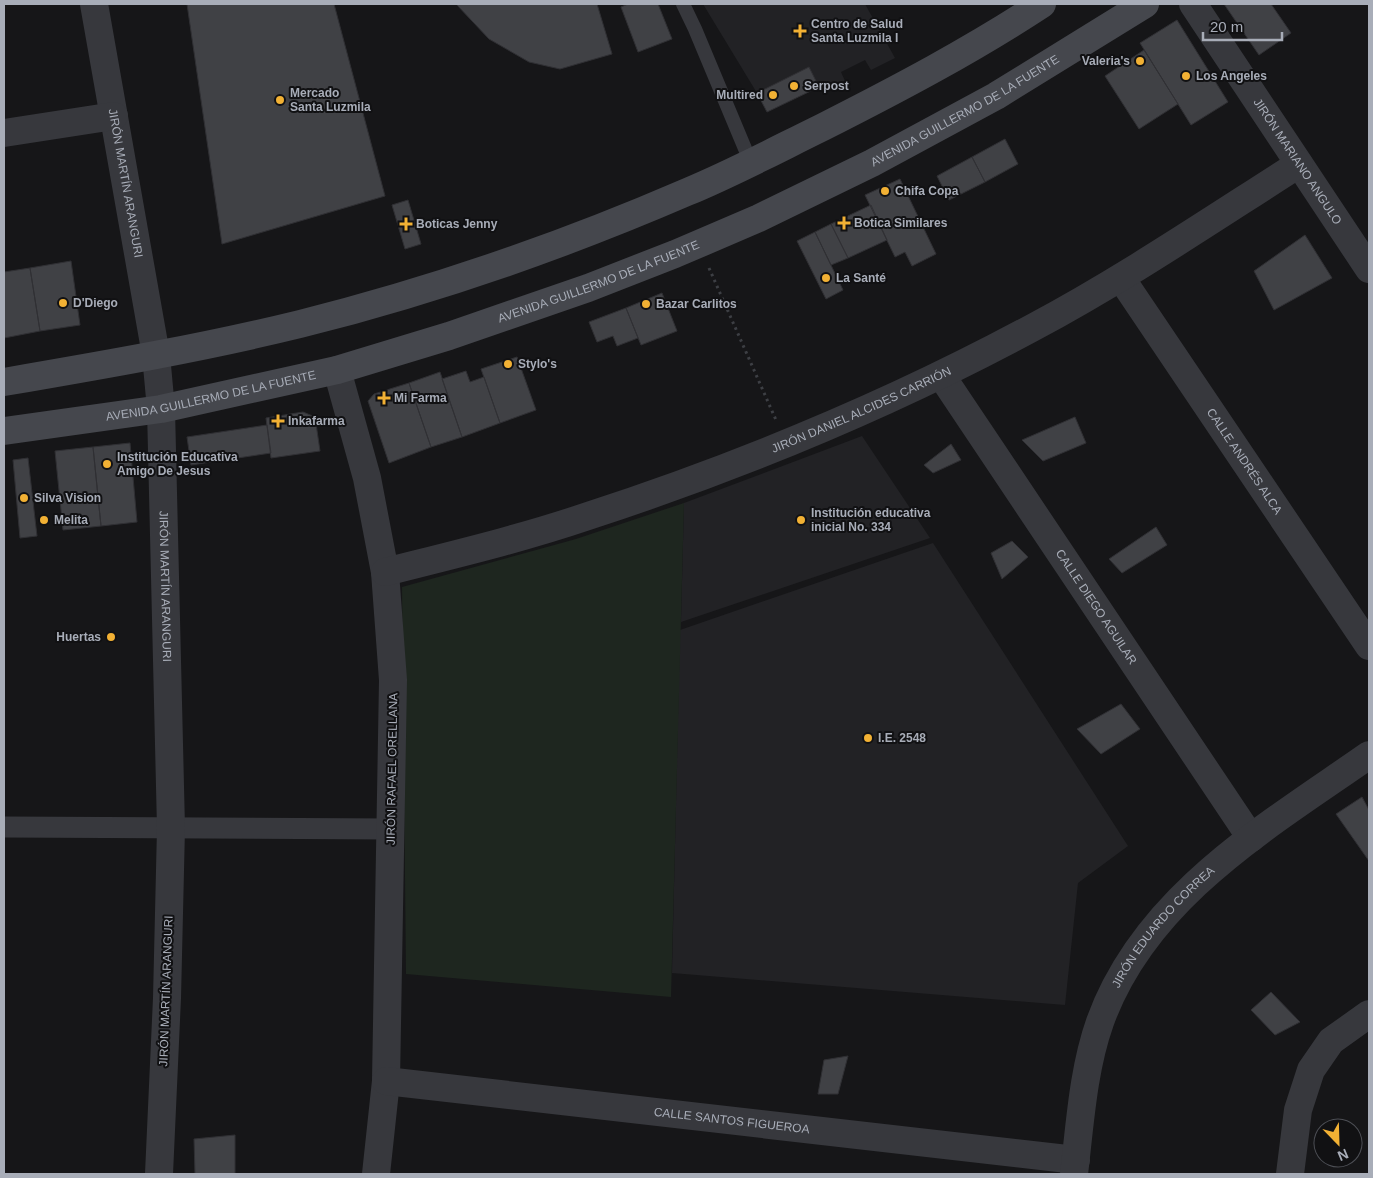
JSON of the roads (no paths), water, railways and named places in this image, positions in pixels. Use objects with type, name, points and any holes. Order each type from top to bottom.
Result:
[{"type":"main road","points":[[4,382],[156,355],[300,324],[460,278],[572,239],[687,192],[751,163],[905,85],[1042,4]]},
{"type":"main road","name":"AVENIDA GUILLERMO DE LA FUENTE","points":[[4,431],[160,409],[337,370],[449,336],[556,300],[699,244],[759,218],[872,163],[996,96],[1145,4]]},
{"type":"street","name":"JIRÓN MARTÍN ARANGURI","points":[[94,4],[156,355],[160,409],[171,828],[167,998],[159,1174]]},
{"type":"street","name":"JIRÓN MARIANO ANGULO","points":[[1193,4],[1369,269]]},
{"type":"street","points":[[4,133],[114,116]]},
{"type":"street","name":"JIRÓN DANIEL ALCIDES CARRIÓN","points":[[385,572],[482,548],[583,518],[684,484],[856,414],[940,375],[1032,328],[1121,278],[1299,164]]},
{"type":"street","name":"CALLE ANDRÉS ALCA","points":[[1121,278],[1369,646]]},
{"type":"street","name":"JIRÓN RAFAEL ORELLANA","points":[[337,370],[367,478],[385,572],[393,680],[386,1080],[376,1174]]},
{"type":"street","name":"CALLE DIEGO AGUILAR","points":[[940,375],[1250,838]]},
{"type":"street","name":"JIRÓN EDUARDO CORREA","points":[[1075,1167],[1086,1076],[1100,1022],[1121,975],[1144,940],[1177,901],[1250,838],[1369,755]]},
{"type":"street","points":[[4,827],[391,828]]},
{"type":"street","points":[[1290,1174],[1298,1110],[1310,1070],[1331,1041],[1369,1014]]},
{"type":"street","name":"CALLE SANTOS FIGUEROA","points":[[386,1080],[1075,1167]]},
{"type":"lane","points":[[683,4],[751,163]]},
{"type":"place","name":"Centro de Salud Santa Luzmila I","points":[[800,31]]},
{"type":"place","name":"Valeria's","points":[[1140,61]]},
{"type":"place","name":"Los Angeles","points":[[1186,76]]},
{"type":"place","name":"Serpost","points":[[794,86]]},
{"type":"place","name":"Multired","points":[[773,95]]},
{"type":"place","name":"Mercado Santa Luzmila","points":[[280,100]]},
{"type":"place","name":"Chifa Copa","points":[[885,191]]},
{"type":"place","name":"Botica Similares","points":[[844,223]]},
{"type":"place","name":"Boticas Jenny","points":[[406,224]]},
{"type":"place","name":"La Santé","points":[[826,278]]},
{"type":"place","name":"D'Diego","points":[[63,303]]},
{"type":"place","name":"Bazar Carlitos","points":[[646,304]]},
{"type":"place","name":"Stylo's","points":[[508,364]]},
{"type":"place","name":"Mi Farma","points":[[384,398]]},
{"type":"place","name":"Inkafarma","points":[[278,421]]},
{"type":"place","name":"Institución Educativa Amigo De Jesus","points":[[107,464]]},
{"type":"place","name":"Silva Vision","points":[[24,498]]},
{"type":"place","name":"Melita","points":[[44,520]]},
{"type":"place","name":"Institución educativa inicial No. 334","points":[[801,520]]},
{"type":"place","name":"Huertas","points":[[111,637]]},
{"type":"place","name":"I.E. 2548","points":[[868,738]]}]
